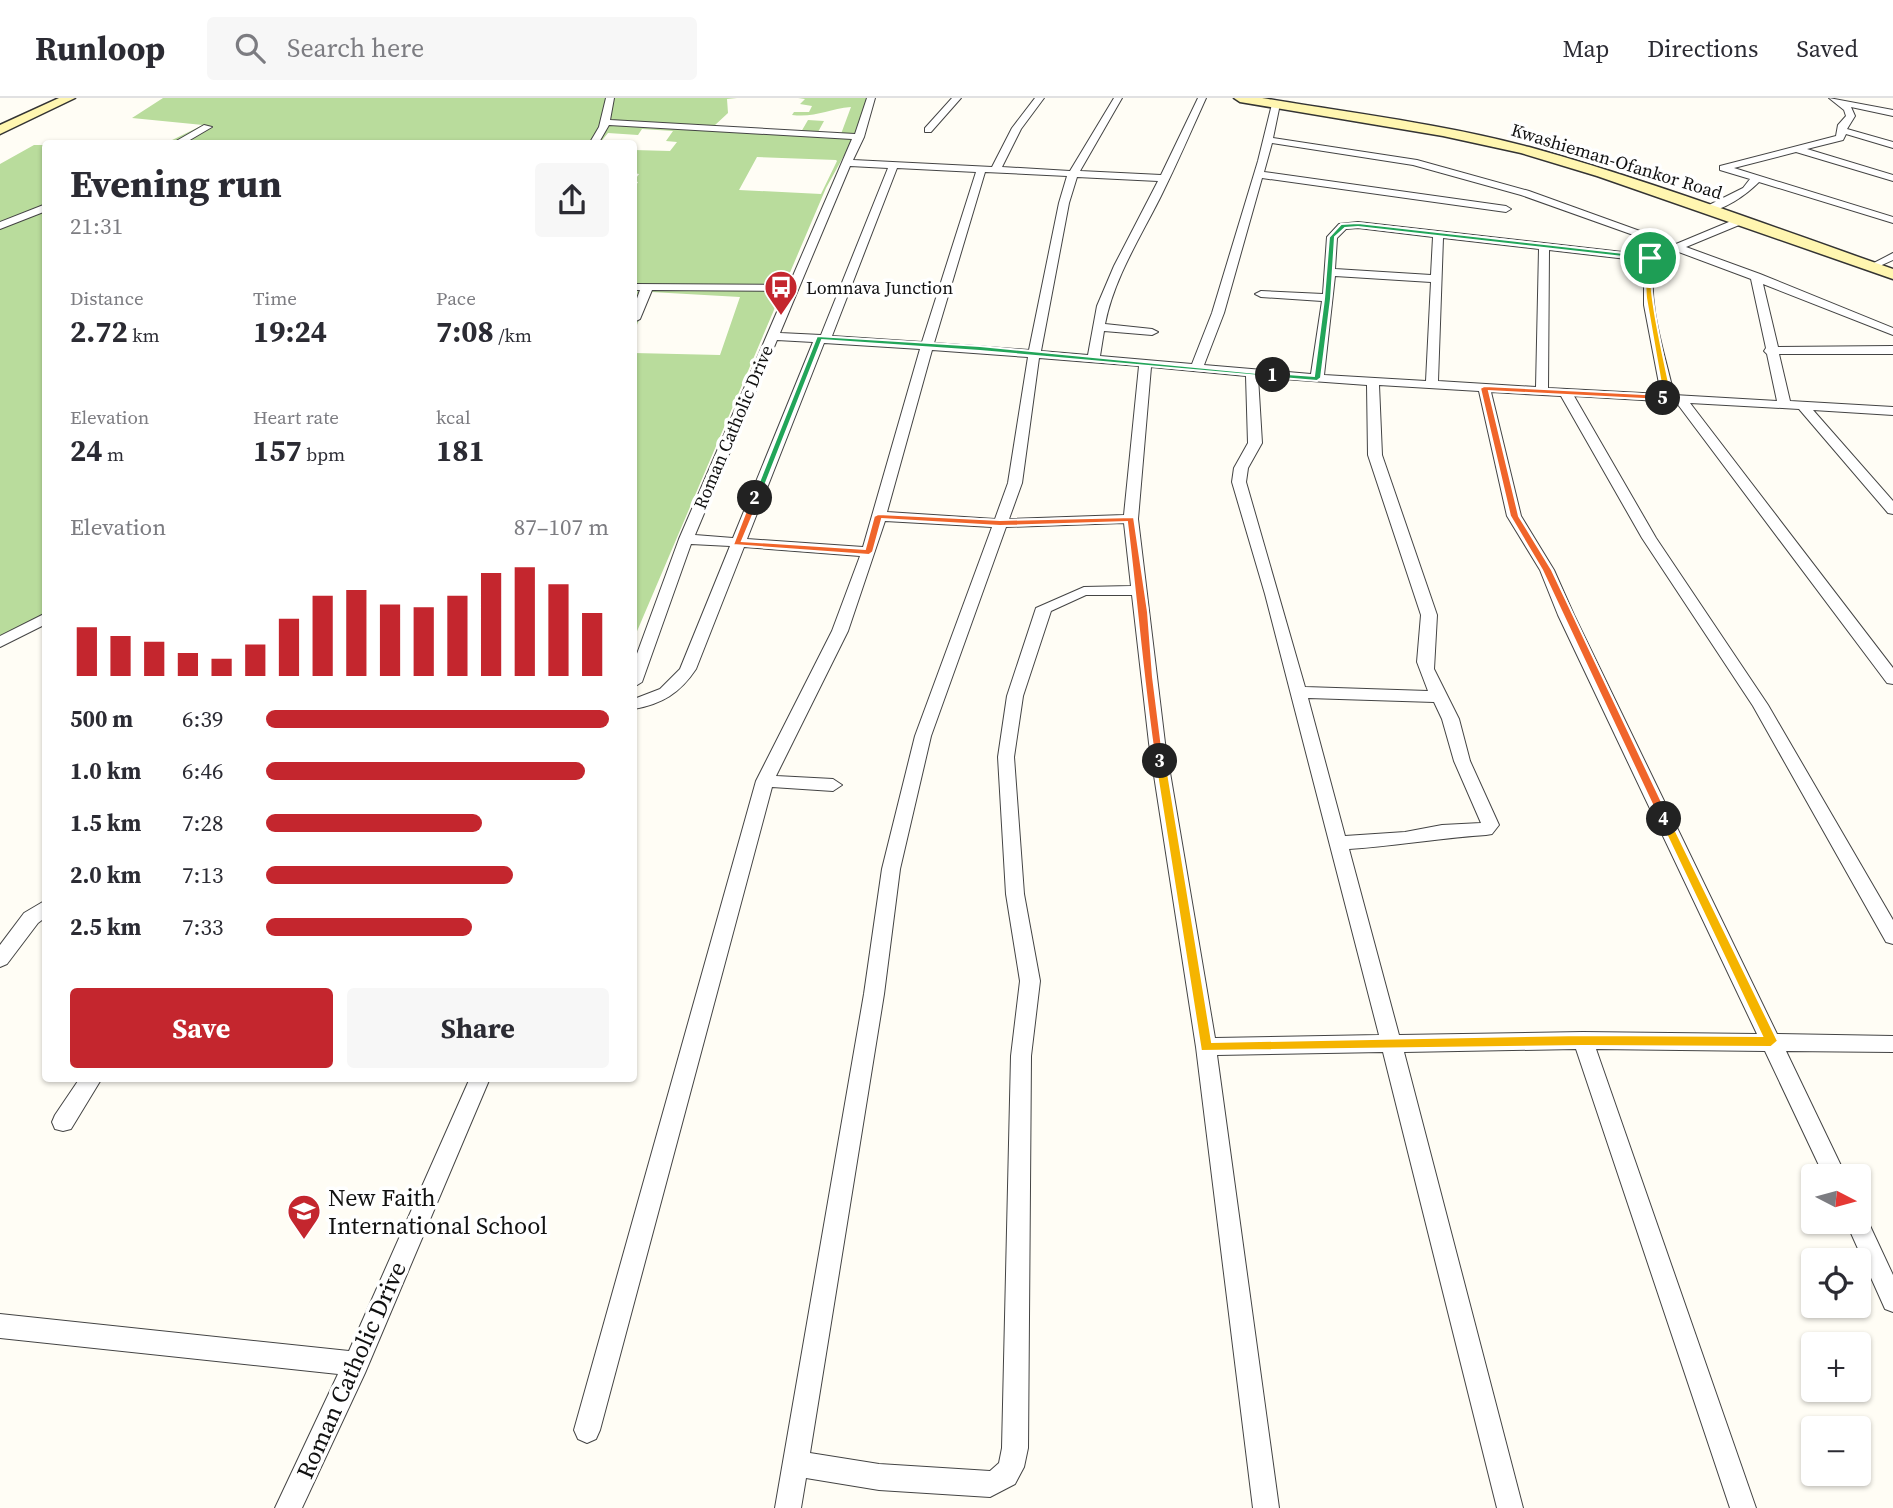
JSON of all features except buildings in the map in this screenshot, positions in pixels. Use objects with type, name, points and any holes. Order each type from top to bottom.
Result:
[{"type":"main road","points":[[0,130],[69,98]]},
{"type":"main road","name":"Kwashieman-Ofankor Road","points":[[1240,98],[1443,132],[1580,165],[1893,274]]},
{"type":"street","points":[[595,140],[605,122],[610,98]]},
{"type":"street","name":"Roman Catholic Drive","points":[[637,674],[686,539],[859,137],[871,98]]},
{"type":"street","points":[[928,130],[957,98]]},
{"type":"street","points":[[587,1430],[765,781],[840,631],[869,552],[926,345],[988,171],[1040,98]]},
{"type":"street","points":[[788,1508],[874,994],[891,869],[923,736],[1015,483],[1034,354],[1059,221],[1073,174],[1118,98]]},
{"type":"street","points":[[1093,359],[1103,306],[1119,266],[1202,98]]},
{"type":"street","points":[[1836,100],[1893,113]]},
{"type":"street","points":[[1836,100],[1852,116],[1840,138],[1723,168],[1755,180],[1893,220]]},
{"type":"street","points":[[1196,368],[1217,321],[1257,174],[1269,140],[1276,104]]},
{"type":"street","points":[[605,122],[859,137]]},
{"type":"street","points":[[183,140],[207,127]]},
{"type":"street","points":[[1842,130],[1893,145]]},
{"type":"street","points":[[1269,140],[1443,168],[1525,192],[1756,276],[1893,332]]},
{"type":"street","points":[[1796,149],[1893,178]]},
{"type":"street","points":[[846,163],[1164,178]]},
{"type":"street","points":[[637,703],[655,698],[678,686],[688,668],[736,543],[894,165]]},
{"type":"street","points":[[1257,174],[1506,209]]},
{"type":"street","points":[[1709,209],[1746,190],[1755,180]]},
{"type":"street","points":[[0,226],[42,209]]},
{"type":"street","points":[[1317,378],[1328,299],[1332,237],[1343,226],[1358,225],[1650,258],[1740,221]]},
{"type":"street","points":[[1432,385],[1438,234]]},
{"type":"street","points":[[1542,391],[1544,247]]},
{"type":"street","points":[[1872,267],[1893,256]]},
{"type":"street","points":[[1650,258],[1647,264],[1650,298],[1674,398],[1893,679]]},
{"type":"street","points":[[1330,272],[1436,279]]},
{"type":"street","points":[[1756,276],[1770,351],[1784,404]]},
{"type":"street","points":[[637,287],[794,288]]},
{"type":"street","points":[[637,312],[647,288]]},
{"type":"street","points":[[1261,294],[1328,299]]},
{"type":"street","points":[[1099,327],[1152,332]]},
{"type":"street","points":[[772,336],[926,345],[1373,382],[1893,411]]},
{"type":"street","points":[[1770,351],[1893,350]]},
{"type":"street","points":[[1145,363],[1131,519],[1151,703],[1206,1047],[1266,1508]]},
{"type":"street","points":[[1252,373],[1255,443],[1241,468],[1239,482],[1391,1043],[1510,1508]]},
{"type":"street","points":[[1338,843],[1405,839],[1442,831],[1489,828],[1483,800],[1474,790],[1449,717],[1429,680],[1425,660],[1429,615],[1375,455],[1373,382]]},
{"type":"street","points":[[1484,388],[1514,516],[1547,570],[1572,628],[1829,1164]]},
{"type":"street","points":[[1566,393],[1649,538],[1765,714],[1893,937]]},
{"type":"street","points":[[1802,405],[1893,510]]},
{"type":"street","points":[[878,516],[1000,523],[1131,519]]},
{"type":"street","points":[[686,539],[869,552]]},
{"type":"street","points":[[795,1464],[879,1477],[990,1484],[1004,1480],[1012,1468],[1015,1448],[1021,1056],[1030,981],[1015,894],[1005,774],[1012,710],[1044,608],[1084,590],[1140,590]]},
{"type":"street","points":[[0,642],[42,620]]},
{"type":"street","points":[[1298,692],[1439,697]]},
{"type":"street","points":[[765,781],[833,785]]},
{"type":"street","points":[[0,959],[31,918],[42,910]]},
{"type":"street","points":[[1583,1040],[1743,1508]]},
{"type":"street","points":[[1206,1047],[1583,1040],[1893,1044]]},
{"type":"street","points":[[63,1122],[89,1082]]},
{"type":"street","name":"Roman Catholic Drive","points":[[288,1508],[356,1364],[479,1082]]},
{"type":"street","points":[[1862,1234],[1893,1301]]},
{"type":"street","points":[[0,1326],[356,1364]]},
{"type":"green space","points":[[163,98],[737,98],[727,99],[728,113],[714,126],[801,132],[808,120],[824,121],[818,132],[841,134],[851,107],[808,115],[792,115],[794,112],[809,112],[812,106],[800,104],[805,99],[798,98],[867,98],[856,134],[826,188],[637,631],[637,353],[720,355],[740,297],[651,292],[637,325],[637,150],[670,151],[677,142],[666,141],[673,131],[642,129],[638,135],[608,133],[602,140],[172,140],[203,125],[132,118]],"holes":[[[757,157],[837,161],[821,194],[739,190]]]},
{"type":"green space","points":[[34,145],[42,145],[42,618],[0,638],[0,164]]},
{"type":"place","name":"Lomnava Junction","points":[[781,317]]},
{"type":"place","name":"New Faith International School","points":[[304,1241]]},
{"type":"route","points":[[1349,224],[1650,258],[1647,264],[1650,298],[1668,398],[1484,388],[1514,516],[1547,570],[1566,615],[1771,1041],[1583,1040],[1206,1047],[1147,677],[1143,612],[1131,519],[1000,523],[878,516],[869,552],[736,543],[820,338],[1317,378],[1328,299],[1332,237],[1343,226],[1349,224]]}]
